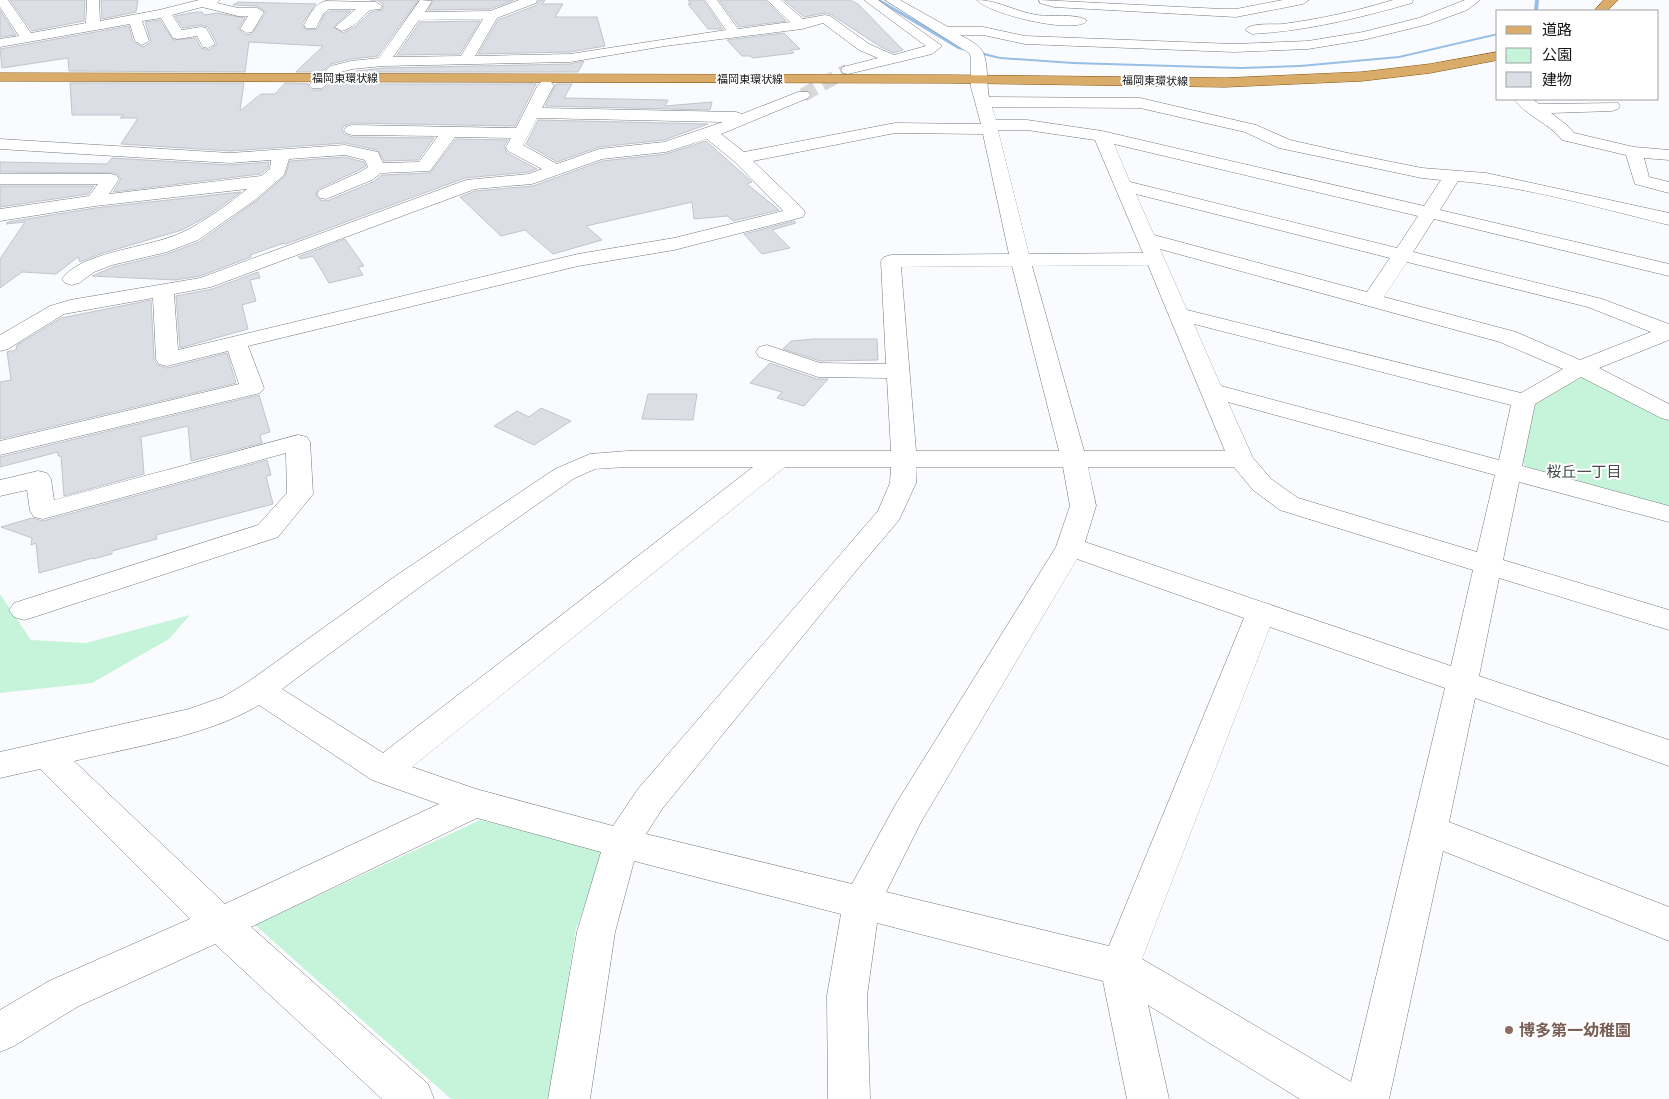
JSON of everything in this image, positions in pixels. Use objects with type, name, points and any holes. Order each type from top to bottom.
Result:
[{"type":"main road","points":[[1601,10],[1612,0]]},
{"type":"main road","name":"福岡東環状線","points":[[0,77],[546,85],[983,98],[1284,81],[1430,70],[1496,56]]},
{"type":"main road","name":"福岡東環状線","points":[[0,84],[321,81],[983,98],[1292,89],[1413,80],[1496,66]]},
{"type":"street","points":[[2,0],[27,38]]},
{"type":"street","points":[[93,0],[93,26]]},
{"type":"street","points":[[383,62],[427,0]]},
{"type":"street","points":[[416,16],[492,15],[531,0]]},
{"type":"street","points":[[711,0],[735,34]]},
{"type":"street","points":[[773,0],[802,24]]},
{"type":"street","points":[[848,70],[927,51],[934,46],[870,0]]},
{"type":"street","points":[[849,1099],[848,996],[862,902],[909,812],[1070,547],[1083,506],[1074,460],[1020,258],[983,98],[978,56],[975,51],[949,34],[891,0]]},
{"type":"street","points":[[983,0],[990,5],[1032,22],[1091,24]]},
{"type":"street","points":[[1045,0],[1054,3],[1210,13],[1236,13],[1303,0]]},
{"type":"street","points":[[1238,30],[1287,27],[1365,13],[1408,0]]},
{"type":"street","points":[[949,34],[984,32],[1025,40],[1234,48],[1308,45],[1363,36],[1424,21],[1462,7],[1474,0]]},
{"type":"street","points":[[0,43],[135,19],[208,2],[238,12],[257,12],[247,29]]},
{"type":"street","points":[[311,25],[318,12],[326,5],[333,3],[371,6],[342,27]]},
{"type":"street","points":[[164,13],[178,35],[202,31],[208,44]]},
{"type":"street","points":[[465,61],[492,15]]},
{"type":"street","points":[[135,19],[142,41]]},
{"type":"street","points":[[321,81],[336,68],[351,65],[383,62],[570,58],[825,19],[830,21],[836,29],[864,47],[894,60]]},
{"type":"street","points":[[1009,36],[1032,22]]},
{"type":"street","points":[[517,140],[546,85]]},
{"type":"street","points":[[0,344],[63,308],[204,283],[472,184],[532,179],[554,169],[599,154],[666,147],[709,133],[803,95]]},
{"type":"street","points":[[983,98],[1027,125],[1102,136],[1669,270]]},
{"type":"street","points":[[741,158],[895,128],[983,98],[1140,103],[1250,128],[1285,144],[1408,170],[1486,178],[1533,187],[1669,219]]},
{"type":"street","points":[[1528,104],[1612,106]]},
{"type":"street","points":[[1528,104],[1562,129],[1568,137],[1634,152],[1669,155]]},
{"type":"street","points":[[532,113],[750,117]]},
{"type":"street","points":[[352,130],[450,132],[517,140],[554,169]]},
{"type":"street","points":[[326,194],[366,176],[377,168],[424,167],[450,132]]},
{"type":"street","points":[[163,290],[167,359],[578,260],[674,244],[796,213],[741,158],[709,133]]},
{"type":"street","points":[[1102,136],[1241,459],[1256,480],[1268,492],[1289,504],[1669,620]]},
{"type":"street","points":[[0,144],[230,158],[345,150],[372,156],[377,168]]},
{"type":"street","points":[[1634,152],[1641,180],[1669,188]]},
{"type":"street","points":[[72,279],[87,268],[106,260],[160,248],[183,240],[249,196],[278,171],[280,154]]},
{"type":"street","points":[[1372,300],[1452,176]]},
{"type":"street","points":[[0,179],[110,178],[95,201]]},
{"type":"street","points":[[0,215],[95,201],[266,181]]},
{"type":"street","points":[[1123,185],[1595,303],[1669,332]]},
{"type":"street","points":[[1146,239],[1508,337],[1580,368],[1669,413]]},
{"type":"street","points":[[570,1099],[596,932],[621,843],[650,799],[844,565],[890,514],[903,483],[904,460],[891,261],[1020,258],[1155,259]]},
{"type":"street","points":[[1178,314],[1524,401],[1580,368],[1669,332]]},
{"type":"street","points":[[0,448],[252,388],[236,342]]},
{"type":"street","points":[[767,352],[818,370],[897,371]]},
{"type":"street","points":[[1211,390],[1669,514]]},
{"type":"street","points":[[1368,1099],[1380,1056],[1524,401]]},
{"type":"street","points":[[0,488],[38,479],[43,511],[298,442],[300,494],[268,531],[24,610]]},
{"type":"street","points":[[0,765],[193,720],[234,705],[259,690],[407,582],[564,474],[590,462],[627,459],[776,461],[1241,459]]},
{"type":"street","points":[[384,771],[776,461]]},
{"type":"street","points":[[1070,547],[1669,754]]},
{"type":"street","points":[[1148,1099],[1120,968],[1262,612]]},
{"type":"street","points":[[259,690],[384,771],[475,803],[621,843],[1120,968],[1339,1099]]},
{"type":"street","points":[[47,755],[220,924],[413,1099]]},
{"type":"street","points":[[0,1032],[63,994],[220,924],[475,803]]},
{"type":"street","points":[[1430,830],[1669,924]]},
{"type":"green space","points":[[1583,377],[1669,420],[1669,508],[1526,467],[1520,460],[1532,404]]},
{"type":"green space","points":[[0,594],[31,640],[86,643],[190,615],[169,639],[92,683],[0,693]]},
{"type":"green space","points":[[480,820],[605,851],[576,929],[549,1099],[451,1099],[255,925]]},
{"type":"building","points":[[10,0],[85,0],[84,21],[32,31]]},
{"type":"building","points":[[101,0],[138,0],[136,12],[102,19]]},
{"type":"building","points":[[377,0],[418,0],[378,56],[351,59],[331,64],[321,72],[296,72],[323,46],[249,42],[245,72],[69,71],[68,58],[2,68],[0,49],[129,26],[133,42],[143,47],[151,42],[145,22],[160,20],[173,40],[196,38],[201,48],[209,50],[217,44],[208,27],[201,25],[183,28],[175,16],[202,12],[204,15],[217,13],[245,18],[238,29],[246,35],[252,34],[266,12],[257,6],[233,5],[238,2],[316,4],[302,24],[306,30],[318,29],[324,15],[330,11],[351,11],[333,27],[343,33],[355,27],[371,12],[383,10],[383,4]]},
{"type":"building","points":[[433,0],[514,0],[490,9],[428,10]]},
{"type":"building","points":[[539,0],[545,0],[542,4],[563,4],[555,17],[597,17],[605,46],[570,52],[478,54],[498,20],[537,5]]},
{"type":"building","points":[[688,0],[703,0],[723,29],[708,29],[688,4],[691,4]]},
{"type":"building","points":[[719,0],[765,0],[786,21],[739,27]]},
{"type":"building","points":[[784,0],[850,0],[858,4],[903,50],[894,53],[881,47],[830,14],[825,13],[804,17]]},
{"type":"building","points":[[0,10],[16,35],[0,37]]},
{"type":"building","points":[[480,21],[460,54],[397,55],[420,22]]},
{"type":"building","points":[[784,33],[800,49],[791,50],[794,53],[753,58],[742,56],[727,40]]},
{"type":"building","points":[[584,61],[578,72],[349,72],[383,68],[570,64]]},
{"type":"building","points":[[70,83],[244,83],[240,111],[261,94],[275,94],[285,83],[308,84],[312,90],[322,90],[330,84],[536,84],[515,126],[352,123],[344,126],[342,129],[344,134],[352,137],[434,138],[418,160],[384,161],[378,150],[345,143],[230,151],[121,144],[138,118],[120,118],[124,115],[72,115]]},
{"type":"building","points":[[556,84],[572,84],[564,98],[668,100],[665,106],[712,102],[710,110],[545,106]]},
{"type":"building","points":[[538,120],[708,124],[664,140],[599,147],[557,162],[526,144]]},
{"type":"building","points":[[456,139],[508,140],[504,146],[507,153],[537,169],[529,172],[465,178],[286,244],[284,243],[250,255],[251,257],[200,276],[175,280],[92,276],[113,267],[167,254],[199,242],[256,201],[285,176],[290,161],[345,157],[364,162],[366,166],[318,189],[316,195],[320,200],[327,201],[373,182],[382,175],[430,173]]},
{"type":"building","points":[[706,141],[752,182],[747,184],[779,210],[733,221],[728,216],[694,219],[692,202],[586,226],[602,240],[553,254],[525,230],[501,236],[460,197],[475,191],[533,186],[602,161],[666,154]]},
{"type":"building","points":[[112,158],[230,165],[269,162],[268,168],[260,174],[113,192],[121,179],[116,173],[0,172],[0,162],[107,164]]},
{"type":"building","points":[[0,186],[94,186],[88,194],[0,207]]},
{"type":"building","points":[[241,192],[206,217],[182,230],[100,254],[80,262],[78,257],[56,274],[22,272],[0,288],[0,259],[25,222],[6,224],[8,222],[95,208]]},
{"type":"building","points":[[794,221],[796,223],[772,230],[790,248],[762,254],[744,234]]},
{"type":"building","points":[[345,239],[364,266],[358,267],[363,275],[329,283],[313,256],[301,259],[298,257]]},
{"type":"building","points":[[258,272],[260,278],[250,280],[256,301],[242,305],[248,329],[180,348],[176,296],[212,289]]},
{"type":"building","points":[[151,300],[154,359],[157,365],[167,368],[227,353],[236,383],[0,439],[0,382],[11,380],[7,352],[16,350],[17,345],[61,318]]},
{"type":"building","points":[[877,339],[878,360],[820,361],[783,349],[791,341]]},
{"type":"building","points":[[770,363],[817,379],[828,379],[804,406],[777,398],[782,392],[750,383]]},
{"type":"building","points":[[648,394],[697,394],[693,420],[642,419]]},
{"type":"building","points":[[259,395],[270,432],[260,435],[262,443],[191,461],[188,426],[141,437],[144,474],[64,496],[61,456],[58,456],[58,452],[0,467],[0,457]]},
{"type":"building","points":[[541,408],[571,421],[534,445],[494,426],[517,411],[529,417]]},
{"type":"building","points":[[267,460],[271,475],[266,476],[273,504],[156,535],[157,539],[112,551],[112,554],[39,573],[36,543],[31,545],[32,538],[1,527],[32,518],[43,521]]},
{"type":"waterway","points":[[878,0],[960,48],[1000,58],[1073,63],[1241,68],[1300,66],[1399,57],[1496,34]]},
{"type":"waterway","points":[[1536,10],[1537,0]]},
{"type":"tunnel","points":[[803,95],[848,70]]},
{"type":"place","name":"博多第一幼稚園","points":[[1509,1030]]},
{"type":"district","name":"桜丘一丁目","points":[[1584,472]]}]
